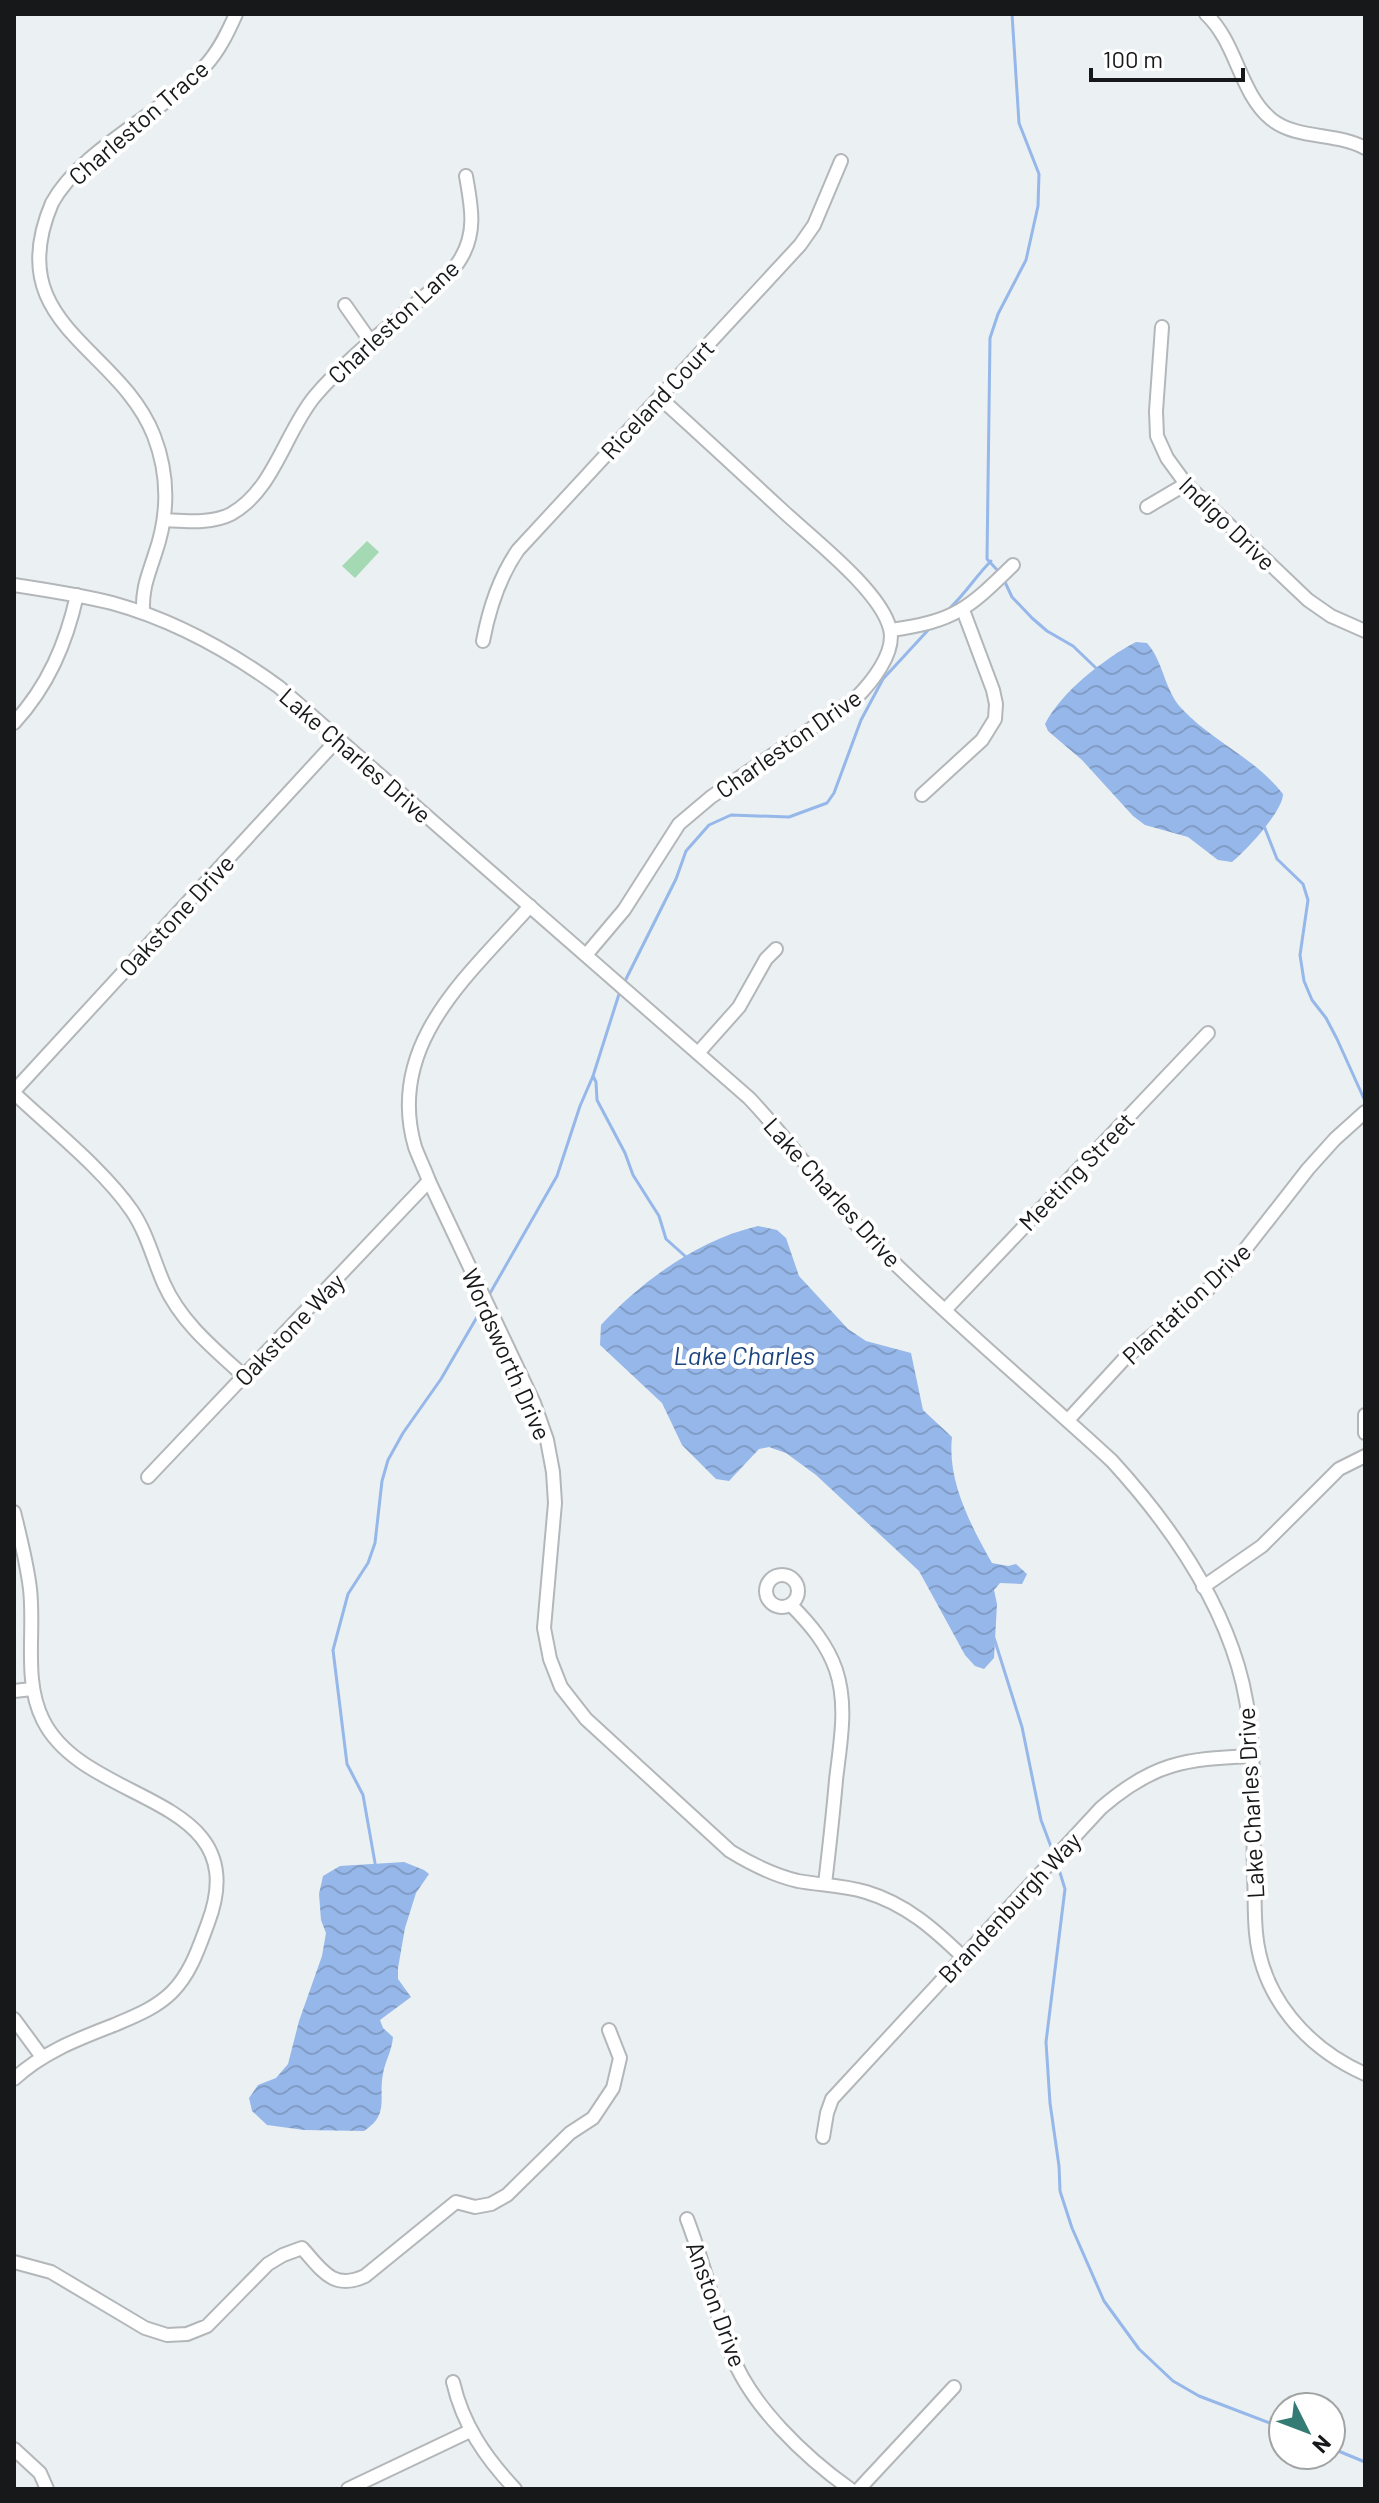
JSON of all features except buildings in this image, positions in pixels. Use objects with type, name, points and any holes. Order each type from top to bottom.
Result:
[{"type":"street","name":"Charleston Trace","points":[[143,612],[142,591],[165,520],[167,484],[153,435],[132,397],[56,325],[39,294],[34,275],[34,248],[53,200],[74,175],[205,66],[224,39],[236,14]]},
{"type":"street","points":[[1206,14],[1220,28],[1254,98],[1270,118],[1288,128],[1345,140],[1365,148]]},
{"type":"street","name":"Riceland Court","points":[[483,641],[487,619],[501,582],[518,550],[800,245],[814,225],[841,161]]},
{"type":"street","name":"Charleston Lane","points":[[165,520],[198,521],[229,515],[245,504],[258,490],[313,399],[341,367],[455,268],[469,240],[472,221],[466,176]]},
{"type":"street","points":[[345,305],[371,342]]},
{"type":"street","name":"Indigo Drive","points":[[1162,327],[1157,436],[1175,471],[1308,600],[1331,616],[1365,631]]},
{"type":"street","points":[[660,398],[841,564],[872,597],[891,630],[936,621],[963,610],[1013,565]]},
{"type":"street","points":[[1147,507],[1186,484]]},
{"type":"street","name":"Lake Charles Drive","points":[[14,585],[77,595],[143,612],[193,633],[241,660],[279,687],[749,1098],[875,1244],[1112,1461],[1144,1496],[1203,1587],[1223,1625],[1239,1667],[1249,1714],[1256,1934],[1264,1971],[1279,2003],[1307,2037],[1340,2062],[1365,2074]]},
{"type":"street","points":[[14,723],[42,688],[58,659],[77,595]]},
{"type":"street","points":[[922,795],[982,740],[995,719],[993,690],[963,610]]},
{"type":"street","name":"Charleston Drive","points":[[586,955],[624,910],[679,824],[711,797],[831,717],[873,682],[890,643],[891,630]]},
{"type":"street","name":"Oakstone Drive","points":[[14,1092],[338,739]]},
{"type":"street","name":"Wordsworth Drive","points":[[530,906],[443,1005],[419,1048],[411,1082],[410,1115],[415,1147],[429,1181],[534,1403],[547,1440],[555,1503],[544,1628],[550,1659],[561,1687],[586,1719],[730,1851],[773,1874],[863,1891],[899,1905],[931,1926],[963,1957]]},
{"type":"street","points":[[698,1053],[739,1007],[766,959],[776,949]]},
{"type":"street","name":"Meeting Street","points":[[945,1310],[1208,1033]]},
{"type":"street","points":[[14,1092],[121,1196],[143,1230],[164,1285],[179,1311],[198,1334],[244,1376]]},
{"type":"street","name":"Plantation Drive","points":[[1068,1420],[1126,1357],[1233,1265],[1308,1169],[1365,1112]]},
{"type":"street","name":"Oakstone Way","points":[[148,1477],[429,1181]]},
{"type":"street","points":[[1365,1415],[1365,1433]]},
{"type":"street","points":[[1203,1587],[1262,1546],[1339,1469],[1365,1456]]},
{"type":"street","points":[[14,1512],[31,1591],[32,1689],[44,1722],[65,1748],[100,1774],[177,1815],[196,1829],[212,1854],[218,1880],[215,1904],[195,1958],[172,1992],[144,2012],[42,2057],[14,2079]]},
{"type":"street","points":[[791,1605],[811,1625],[826,1647],[842,1697],[842,1726],[825,1884]]},
{"type":"street","points":[[14,1691],[32,1689]]},
{"type":"street","name":"Brandenburgh Way","points":[[823,2137],[832,2099],[1101,1808],[1127,1786],[1151,1772],[1204,1758],[1251,1756]]},
{"type":"street","points":[[14,2019],[42,2057]]},
{"type":"street","points":[[14,2262],[51,2272],[145,2328],[167,2335],[187,2334],[207,2326],[268,2264],[302,2248],[336,2281],[351,2283],[365,2276],[456,2202],[475,2207],[491,2204],[507,2195],[570,2133],[593,2118],[613,2088],[620,2058],[609,2030]]},
{"type":"street","name":"Anston Drive","points":[[687,2219],[731,2355],[755,2400],[786,2433],[850,2489]]},
{"type":"street","points":[[453,2382],[458,2407],[470,2431],[490,2463],[515,2489]]},
{"type":"street","points":[[859,2489],[954,2387]]},
{"type":"street","points":[[348,2489],[470,2431]]},
{"type":"street","points":[[14,2449],[40,2473],[47,2489]]},
{"type":"green space","points":[[367,541],[379,552],[355,578],[342,566]]},
{"type":"water","points":[[1136,642],[1147,643],[1153,651],[1171,693],[1182,709],[1206,731],[1260,770],[1283,794],[1271,820],[1232,862],[1218,860],[1188,837],[1145,825],[1082,760],[1048,731],[1045,724],[1073,688],[1111,657]]},
{"type":"water","name":"Lake Charles","points":[[758,1226],[777,1230],[786,1238],[799,1276],[848,1329],[866,1341],[911,1353],[923,1410],[952,1437],[953,1470],[962,1503],[976,1534],[992,1563],[1016,1564],[1027,1574],[1022,1584],[1000,1583],[994,1590],[997,1604],[994,1658],[984,1669],[975,1666],[965,1655],[919,1571],[816,1475],[786,1453],[769,1447],[759,1449],[729,1481],[716,1479],[682,1445],[662,1403],[600,1345],[601,1325],[653,1278],[714,1241]]},
{"type":"water","points":[[404,1862],[429,1874],[416,1893],[405,1928],[398,1968],[398,1979],[411,1997],[380,2020],[383,2028],[393,2037],[383,2074],[377,2118],[364,2131],[304,2130],[267,2125],[252,2111],[249,2098],[258,2085],[276,2078],[288,2064],[299,2021],[322,1956],[326,1933],[321,1920],[319,1894],[323,1876],[340,1866]]},
{"type":"waterway","points":[[999,572],[987,559],[990,338],[998,314],[1026,260],[1038,206],[1039,174],[1019,123],[1012,14]]},
{"type":"waterway","points":[[949,609],[991,561]]},
{"type":"waterway","points":[[1003,578],[1012,597],[1032,618],[1073,646],[1096,668]]},
{"type":"waterway","points":[[623,985],[676,879],[686,851],[709,825],[731,815],[789,817],[827,803],[834,793],[861,720],[883,679],[930,628]]},
{"type":"waterway","points":[[1264,826],[1277,859],[1303,884],[1308,900],[1300,955],[1304,981],[1312,1000],[1337,1039],[1365,1101]]},
{"type":"waterway","points":[[489,1295],[557,1176],[620,991]]},
{"type":"waterway","points":[[593,1076],[597,1100],[633,1175],[659,1216],[666,1239],[685,1256]]},
{"type":"waterway","points":[[375,1863],[363,1795],[347,1764],[333,1650],[348,1594],[368,1563],[375,1543],[382,1481],[388,1460],[441,1379],[484,1305]]},
{"type":"waterway","points":[[994,1638],[1022,1727],[1041,1820],[1053,1852]]},
{"type":"waterway","points":[[1057,1863],[1065,1889],[1046,2042],[1060,2191],[1072,2228],[1104,2301],[1139,2349],[1173,2381],[1199,2396],[1267,2422]]},
{"type":"waterway","points":[[1347,2455],[1365,2462]]}]
